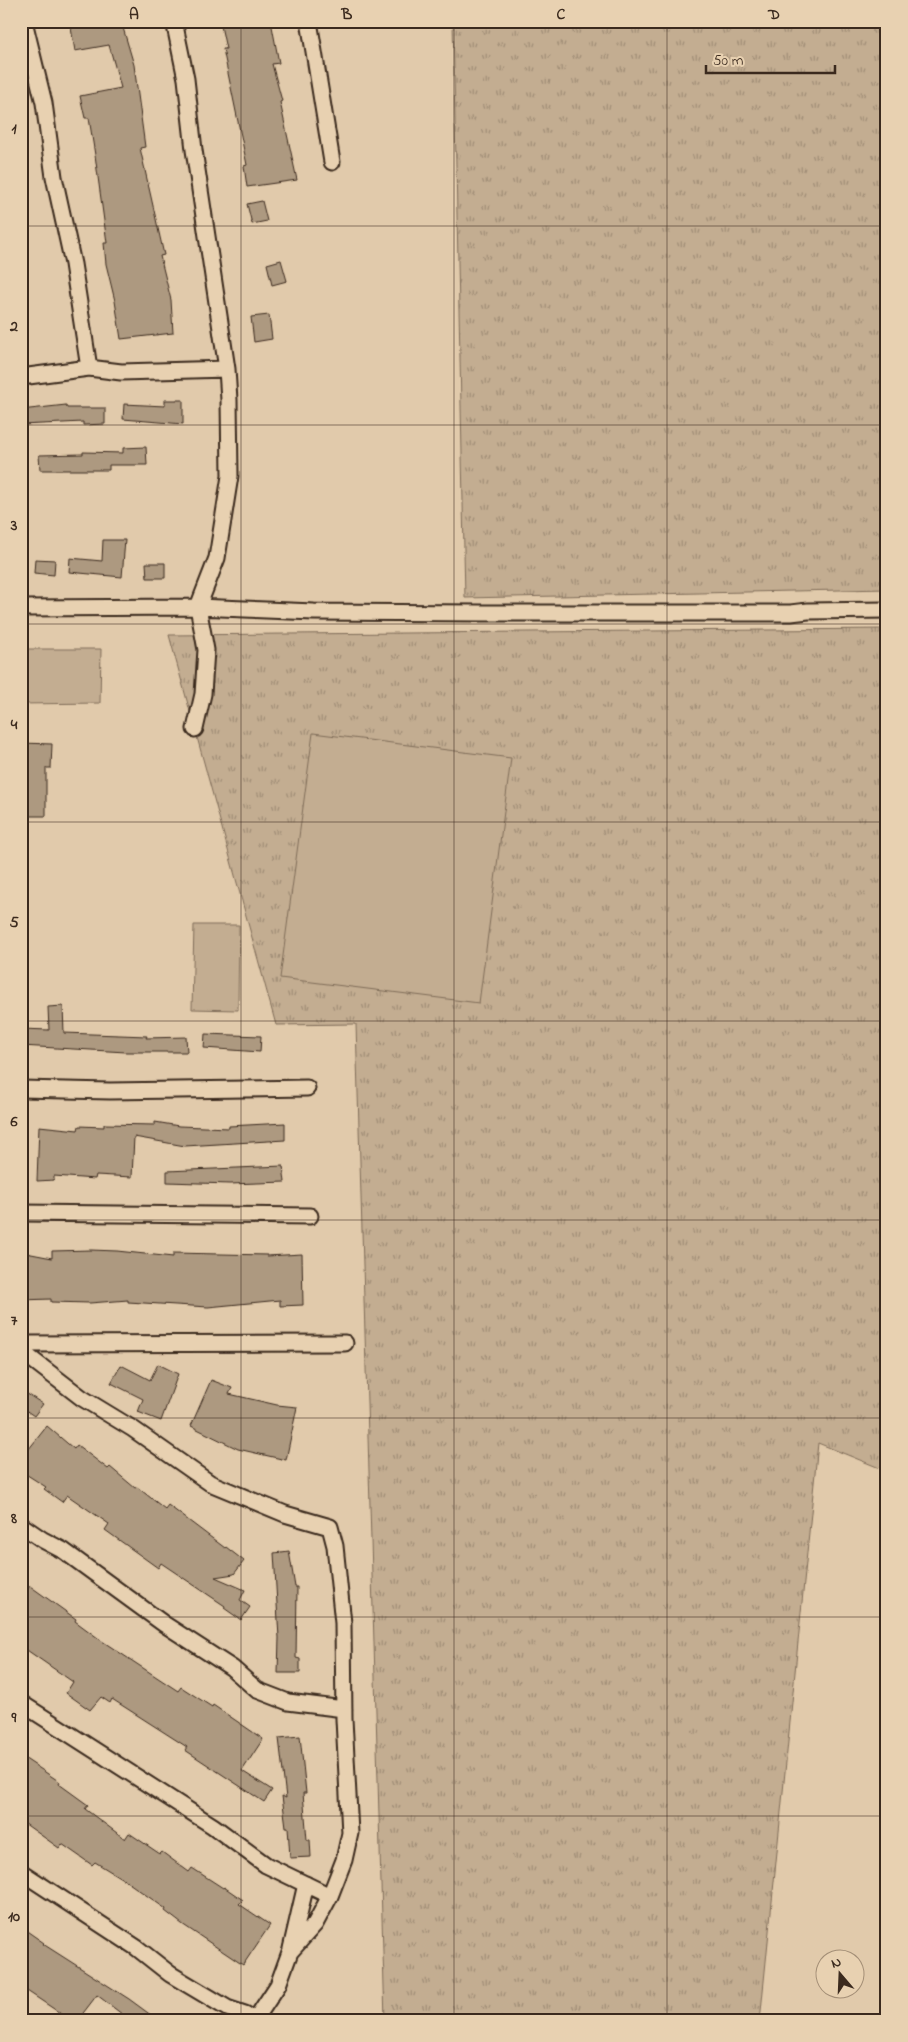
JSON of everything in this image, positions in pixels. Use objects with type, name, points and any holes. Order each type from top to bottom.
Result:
[{"type":"street","points":[[24,21],[44,103],[54,177],[73,264],[90,368]]},
{"type":"street","points":[[174,21],[186,78],[194,150],[230,400],[230,476],[217,558],[198,607],[206,650],[203,694],[195,729]]},
{"type":"street","points":[[309,21],[332,162]]},
{"type":"street","points":[[21,377],[90,368],[120,372],[227,369]]},
{"type":"street","points":[[21,608],[198,607],[314,612],[472,613],[887,610]]},
{"type":"street","points":[[21,1089],[110,1091],[307,1088]]},
{"type":"street","points":[[21,1213],[310,1216]]},
{"type":"street","points":[[21,1344],[346,1343]]},
{"type":"street","points":[[21,1351],[82,1398],[133,1429],[210,1483],[285,1514],[330,1527],[344,1623],[344,1709],[350,1833],[344,1860],[330,1896],[315,1924],[290,1952]]},
{"type":"street","points":[[21,1524],[43,1540],[64,1551],[164,1624],[232,1668],[257,1690],[288,1702],[344,1709]]},
{"type":"street","points":[[21,1703],[213,1826],[266,1865],[330,1896]]},
{"type":"street","points":[[21,1872],[137,1948],[170,1974],[227,2008],[256,2020],[278,1985],[290,1952],[306,1884]]},
{"type":"green space","points":[[453,21],[887,21],[887,589],[465,598]]},
{"type":"green space","points":[[887,629],[887,1471],[818,1443],[760,2021],[385,2021],[356,1024],[276,1025],[169,635]]},
{"type":"green space","points":[[21,649],[101,649],[100,703],[21,704]]},
{"type":"green space","points":[[313,733],[511,758],[479,1003],[280,978]]},
{"type":"green space","points":[[194,925],[239,925],[238,1010],[192,1009]]},
{"type":"building","points":[[121,21],[134,65],[145,147],[140,148],[164,255],[160,256],[171,300],[173,333],[121,339],[115,301],[106,264],[104,243],[107,243],[89,118],[85,118],[80,96],[121,88],[109,45],[75,51],[71,28]]},
{"type":"building","points":[[220,21],[271,21],[279,63],[272,64],[282,101],[280,102],[297,180],[247,187],[244,166],[247,165],[223,49],[226,49]]},
{"type":"building","points":[[262,201],[267,221],[252,224],[247,204]]},
{"type":"building","points":[[281,260],[287,281],[272,285],[267,264]]},
{"type":"building","points":[[269,315],[272,339],[254,342],[251,317]]},
{"type":"building","points":[[165,400],[183,400],[183,424],[123,419],[124,404],[165,406]]},
{"type":"building","points":[[66,405],[67,408],[105,408],[105,424],[83,425],[83,422],[21,425],[21,410]]},
{"type":"building","points":[[146,447],[147,465],[109,465],[109,470],[40,470],[39,455],[83,454],[83,452],[123,453],[123,448]]},
{"type":"building","points":[[103,540],[125,540],[122,577],[69,572],[70,558],[102,561]]},
{"type":"building","points":[[35,559],[55,560],[54,575],[34,573]]},
{"type":"building","points":[[146,563],[165,563],[165,578],[147,578]]},
{"type":"building","points":[[21,743],[52,744],[51,768],[46,768],[46,816],[21,816]]},
{"type":"building","points":[[63,1006],[64,1033],[147,1036],[146,1038],[186,1037],[187,1052],[126,1052],[21,1046],[21,1029],[49,1030],[48,1007]]},
{"type":"building","points":[[205,1034],[261,1036],[260,1052],[204,1048]]},
{"type":"building","points":[[155,1122],[179,1126],[229,1128],[229,1126],[285,1123],[285,1140],[185,1146],[134,1137],[132,1177],[96,1175],[95,1179],[54,1176],[54,1180],[37,1181],[39,1126],[78,1130],[79,1126],[104,1127],[104,1124],[155,1125]]},
{"type":"building","points":[[283,1166],[285,1182],[230,1184],[167,1182],[167,1171]]},
{"type":"building","points":[[91,1250],[173,1257],[173,1253],[267,1256],[302,1254],[303,1305],[280,1306],[280,1300],[208,1307],[128,1302],[128,1300],[90,1303],[51,1302],[51,1299],[21,1300],[21,1252],[52,1258],[52,1251]]},
{"type":"building","points":[[158,1364],[178,1374],[161,1421],[138,1412],[143,1399],[111,1383],[121,1365],[150,1380]]},
{"type":"building","points":[[211,1380],[232,1388],[229,1394],[277,1405],[297,1407],[286,1460],[238,1449],[191,1426]]},
{"type":"building","points":[[21,1390],[43,1404],[34,1416],[21,1407]]},
{"type":"building","points":[[47,1426],[74,1449],[77,1445],[108,1469],[110,1467],[135,1488],[137,1487],[165,1509],[168,1505],[244,1561],[234,1574],[215,1577],[245,1590],[240,1600],[250,1607],[241,1620],[224,1608],[225,1606],[161,1563],[158,1568],[105,1530],[109,1524],[67,1495],[62,1502],[44,1489],[46,1487],[21,1471],[21,1459]]},
{"type":"building","points":[[289,1551],[295,1587],[297,1587],[296,1658],[300,1659],[300,1673],[278,1673],[279,1638],[274,1553]]},
{"type":"building","points":[[30,1586],[76,1619],[75,1621],[102,1641],[146,1670],[178,1691],[181,1687],[212,1707],[213,1705],[263,1739],[242,1771],[272,1790],[264,1802],[185,1750],[187,1747],[112,1699],[110,1703],[101,1697],[90,1710],[66,1693],[73,1682],[21,1646],[21,1598]]},
{"type":"building","points":[[300,1736],[306,1793],[303,1793],[307,1840],[310,1840],[311,1857],[290,1858],[288,1827],[286,1827],[282,1796],[286,1798],[279,1738]]},
{"type":"building","points":[[21,1756],[60,1782],[59,1784],[88,1805],[85,1809],[125,1839],[129,1833],[160,1854],[162,1852],[189,1872],[192,1868],[243,1900],[239,1904],[270,1925],[243,1965],[182,1924],[165,1911],[166,1909],[126,1881],[95,1862],[92,1865],[62,1844],[59,1848],[21,1821]]},
{"type":"building","points":[[21,1927],[43,1944],[129,1999],[159,2021],[131,2021],[97,1995],[77,2021],[72,2021],[21,1987]]}]
